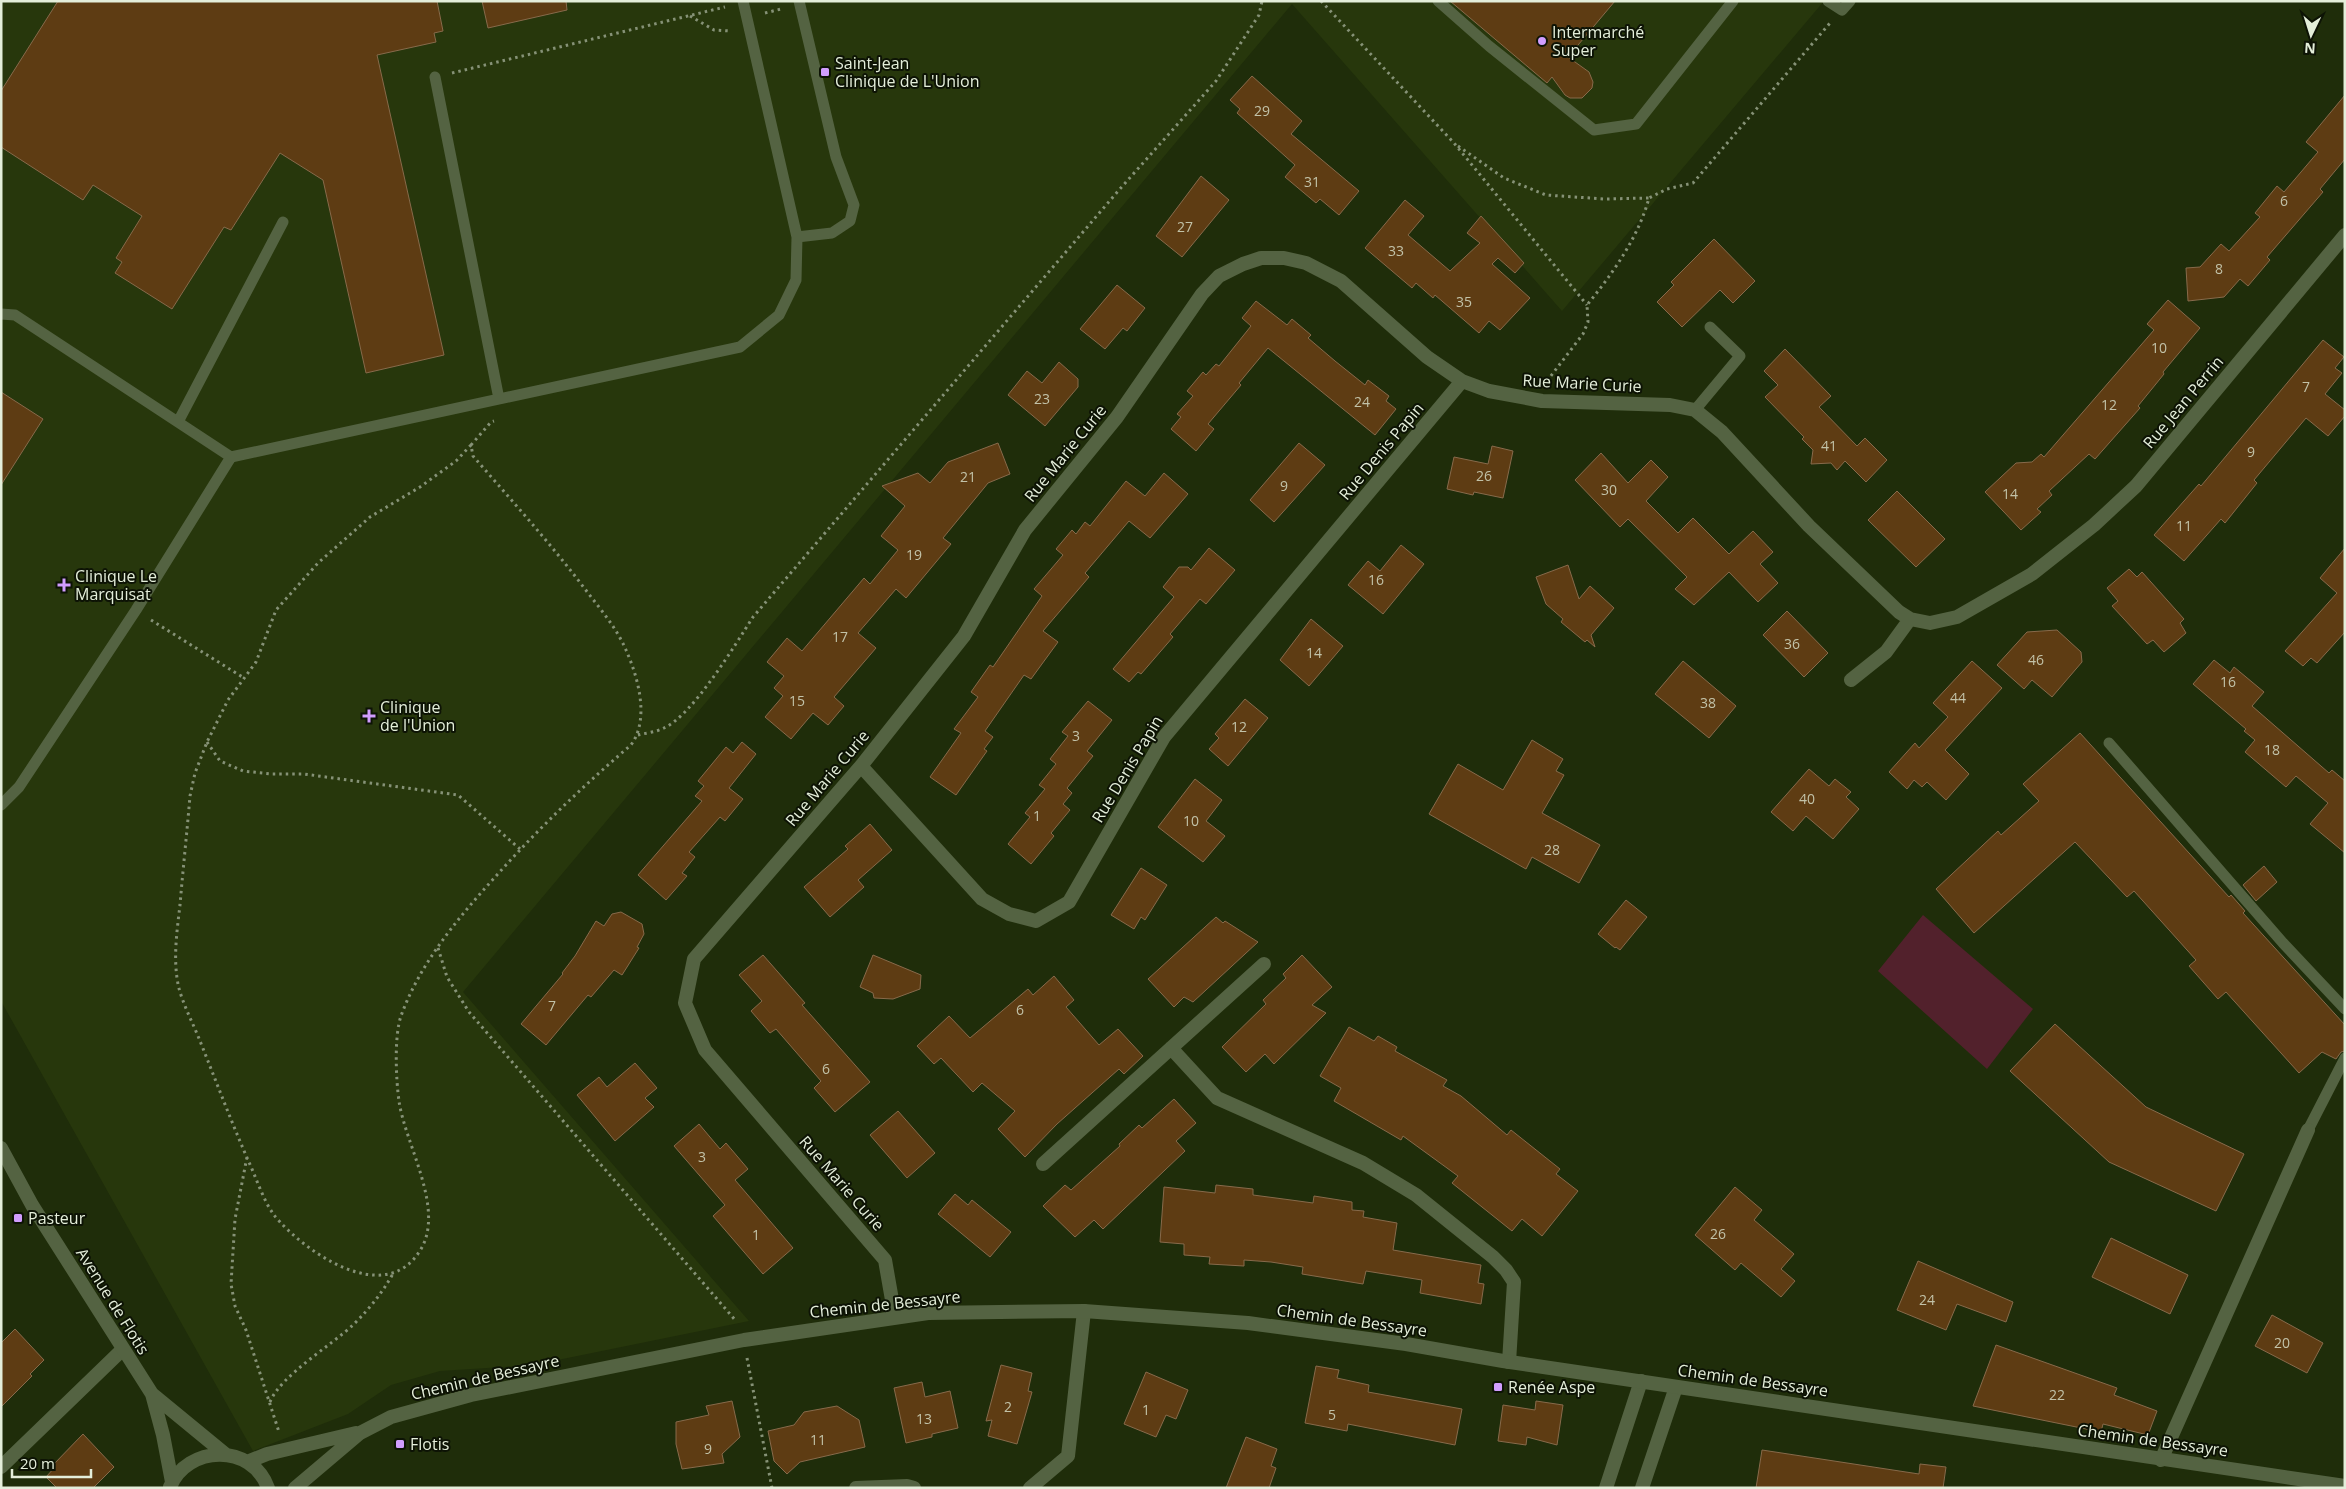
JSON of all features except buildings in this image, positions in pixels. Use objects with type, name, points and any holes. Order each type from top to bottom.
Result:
[{"type":"street","name":"Rue Jean Perrin","points":[[1910,619],[1930,623],[1957,617],[2032,574],[2094,525],[2136,486],[2345,235]]},
{"type":"street","name":"Rue Marie Curie","points":[[895,1317],[885,1260],[704,1050],[685,1003],[694,959],[861,766],[964,636],[1025,530],[1117,417],[1202,294],[1219,276],[1260,258],[1284,258],[1306,263],[1341,281],[1426,357],[1462,381],[1489,391],[1542,401],[1662,405],[1695,410]]},
{"type":"street","name":"Rue Denis Papin","points":[[861,766],[982,899],[1009,914],[1036,921],[1069,902],[1164,737],[1462,381]]},
{"type":"street","points":[[1695,410],[1722,432],[1809,526],[1899,612],[1910,619],[1886,652],[1851,680]]},
{"type":"street","points":[[1043,1164],[1264,964]]},
{"type":"street","points":[[1172,1048],[1217,1098],[1363,1163],[1416,1195],[1493,1257],[1506,1270],[1514,1282],[1509,1362]]},
{"type":"street","points":[[2161,1460],[2308,1130]]},
{"type":"street","name":"Avenue de Flotis","points":[[1,1148],[32,1205],[122,1350],[152,1394],[225,1454]]},
{"type":"street","points":[[1030,1488],[1068,1456],[1084,1311]]},
{"type":"street","name":"Chemin de Bessayre","points":[[295,1488],[360,1433],[391,1417],[471,1395],[744,1340],[895,1317],[946,1312],[1084,1311],[1248,1323],[1406,1344],[1509,1362],[2345,1486]]},
{"type":"street","points":[[1,1468],[122,1350]]},
{"type":"street","points":[[1606,1488],[1641,1381]]},
{"type":"street","points":[[1642,1488],[1676,1387]]},
{"type":"street","name":"Avenue de Flotis","points":[[152,1394],[163,1435],[171,1485]]},
{"type":"street","name":"Chemin de Bessayre","points":[[246,1462],[267,1454],[360,1433]]},
{"type":"street","points":[[171,1485],[181,1470],[194,1460],[209,1455],[225,1454],[246,1462],[258,1470],[268,1488]]},
{"type":"street","points":[[856,1488],[907,1486],[914,1488]]},
{"type":"lane","points":[[797,237],[832,233],[850,221],[854,205],[836,157],[799,1]]},
{"type":"lane","points":[[1438,1],[1490,46],[1594,130],[1636,124],[1733,1]]},
{"type":"lane","points":[[1828,1],[1846,5]]},
{"type":"lane","points":[[1,314],[15,315],[231,457],[740,347],[779,315],[796,280],[797,237],[743,2]]},
{"type":"lane","points":[[435,77],[499,399]]},
{"type":"lane","points":[[178,422],[283,222]]},
{"type":"lane","points":[[1695,410],[1740,356],[1710,326]]},
{"type":"lane","points":[[1,805],[19,787],[136,610],[231,457]]},
{"type":"lane","points":[[2109,743],[2283,943],[2345,1009]]},
{"type":"lane","points":[[2308,1130],[2345,1058]]},
{"type":"path","points":[[638,736],[665,728],[681,715],[707,685],[753,617],[1119,190],[1216,81],[1259,15],[1262,1]]},
{"type":"path","points":[[1321,1],[1454,143],[1587,305],[1588,322],[1583,334],[1546,382],[1542,401]]},
{"type":"path","points":[[435,77],[743,2]]},
{"type":"path","points":[[1454,143],[1504,178],[1546,195],[1604,199],[1649,198],[1667,189],[1693,183],[1846,5]]},
{"type":"path","points":[[690,16],[714,30],[750,33]]},
{"type":"path","points":[[1587,305],[1610,277],[1642,221],[1649,198]]},
{"type":"path","points":[[471,445],[473,456],[561,556],[615,629],[626,650],[634,674],[641,714],[638,736],[631,745],[572,796],[520,848],[456,920],[422,972],[399,1019],[396,1061],[399,1104],[428,1204],[428,1226],[422,1248],[406,1266],[386,1275],[370,1276],[337,1265],[306,1246],[273,1213],[247,1157],[178,985],[175,951],[190,796],[207,742],[228,700],[256,662],[276,610],[318,563],[370,517],[420,487],[456,461],[491,422],[499,420]]},
{"type":"path","points":[[136,610],[244,678]]},
{"type":"path","points":[[207,742],[220,761],[243,771],[272,774],[304,774],[458,794],[520,848]]},
{"type":"path","points":[[438,948],[447,977],[469,1012],[734,1317],[744,1340],[772,1488]]},
{"type":"path","points":[[247,1157],[236,1219],[231,1284],[235,1306],[246,1330],[252,1354],[279,1432],[283,1436]]},
{"type":"path","points":[[270,1402],[273,1394],[282,1383],[354,1324],[378,1300],[394,1272]]},
{"type":"shaded area","name":"Clinique de l'Union","points":[[1,1],[1824,1],[1562,311],[1292,4],[463,992],[749,1321],[533,1365],[440,1371],[391,1385],[348,1414],[253,1451],[1,1001]]},
{"type":"shaded area","points":[[1923,915],[2033,1009],[1987,1069],[1878,971]]},
{"type":"place","name":"Intermarché Super","points":[[1542,41]]},
{"type":"place","name":"Saint-Jean Clinique de L'Union","points":[[825,72]]},
{"type":"place","name":"Clinique Le Marquisat","points":[[64,585]]},
{"type":"place","name":"Clinique de l'Union","points":[[369,716]]},
{"type":"place","name":"Pasteur","points":[[18,1218]]},
{"type":"place","name":"Renée Aspe","points":[[1498,1387]]},
{"type":"place","name":"Flotis","points":[[400,1444]]}]
